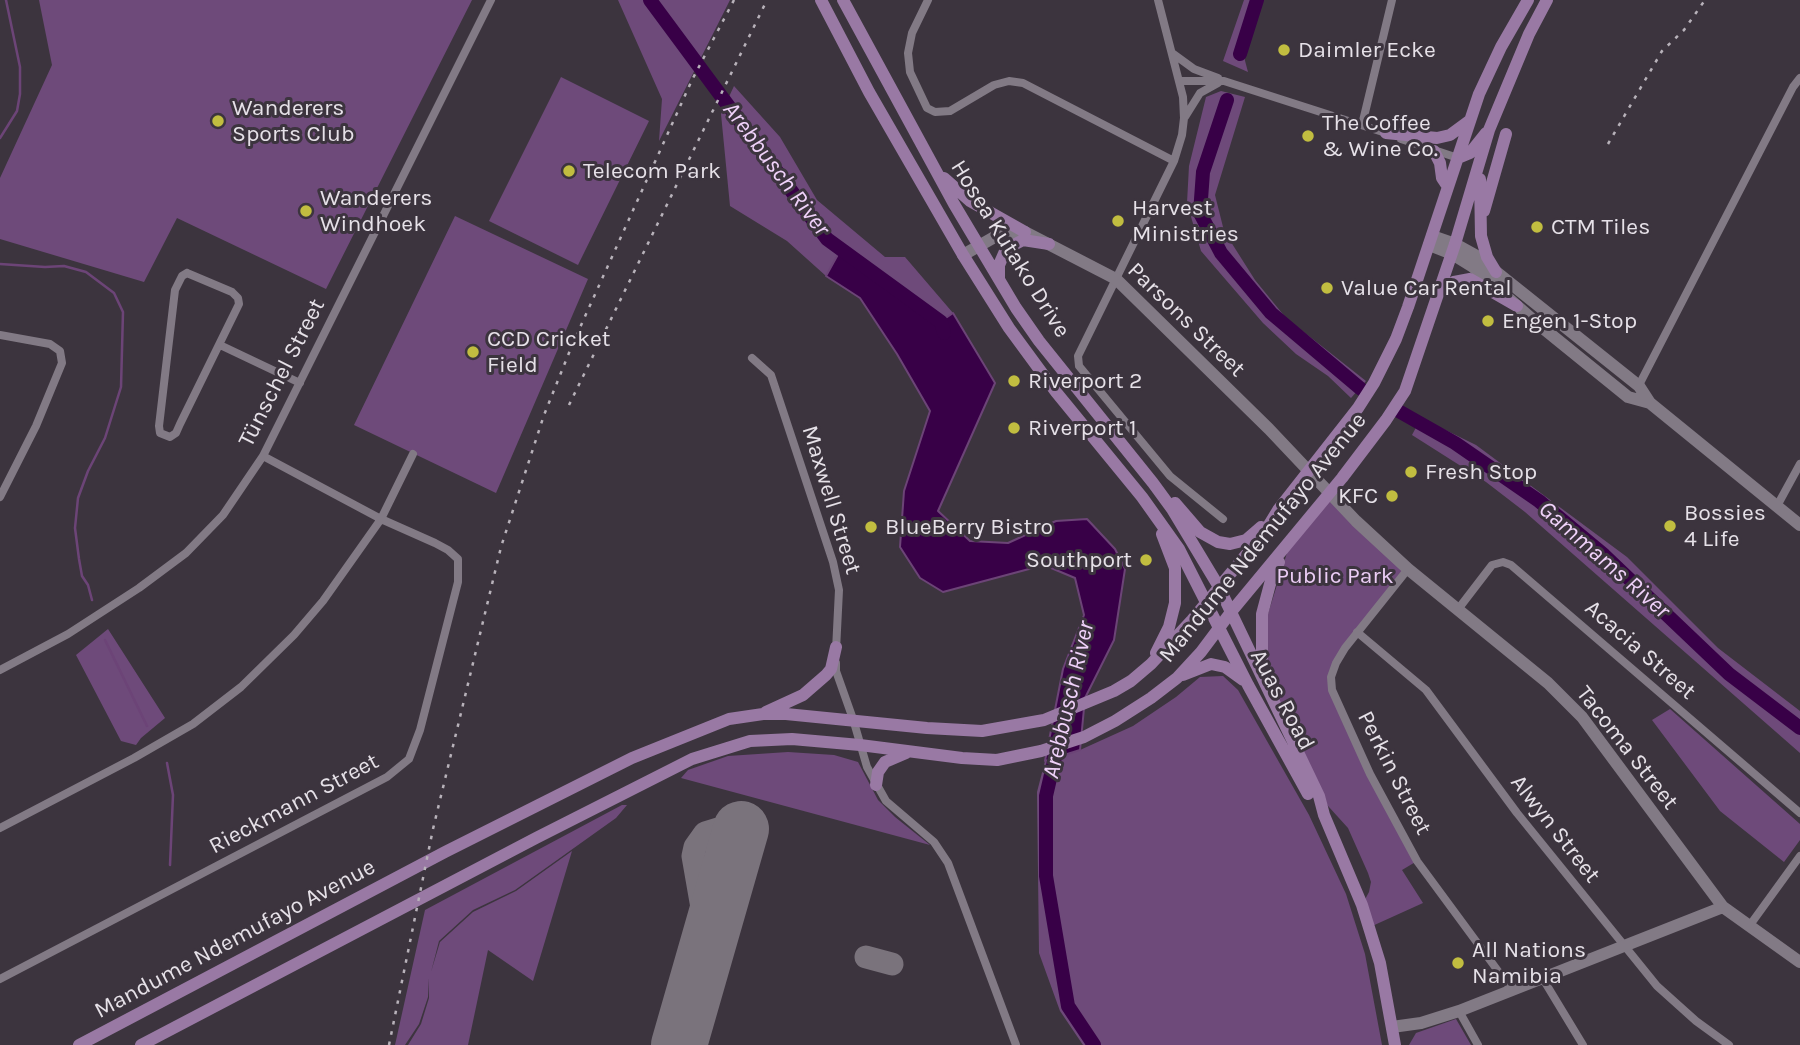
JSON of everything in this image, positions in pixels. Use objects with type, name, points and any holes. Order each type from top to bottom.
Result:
[{"type":"main road","name":"Hosea Kutako Drive","points":[[821,0],[869,92],[963,255],[1009,328],[1142,497],[1179,549],[1207,602]]},
{"type":"main road","name":"Hosea Kutako Drive","points":[[843,0],[934,168],[999,280],[1039,341],[1172,509],[1231,612]]},
{"type":"main road","name":"Mandume Ndemufayo Avenue","points":[[79,1045],[445,852],[658,746],[729,719],[763,714],[853,719],[968,731],[1044,720],[1131,681],[1151,664],[1207,602],[1264,533],[1278,510],[1359,408],[1374,383],[1398,332],[1469,121],[1498,45],[1528,0]]},
{"type":"main road","name":"Mandume Ndemufayo Avenue","points":[[141,1045],[692,759],[733,746],[766,740],[860,745],[996,760],[1041,751],[1084,737],[1133,710],[1177,678],[1291,540],[1386,420],[1405,391],[1440,291],[1489,130],[1528,34],[1547,0]]},
{"type":"main road","points":[[1498,45],[1513,48],[1528,34]]},
{"type":"main road","points":[[1386,133],[1437,138],[1450,135],[1469,121]]},
{"type":"main road","points":[[1458,158],[1470,153],[1489,130]]},
{"type":"main road","points":[[1480,225],[1506,134]]},
{"type":"main road","points":[[1434,151],[1440,163],[1442,178],[1448,187]]},
{"type":"main road","points":[[1480,165],[1480,225],[1483,246],[1496,272]]},
{"type":"main road","points":[[934,168],[970,201],[1025,232]]},
{"type":"main road","points":[[999,280],[999,265],[1006,249],[1023,240],[1049,244]]},
{"type":"main road","points":[[1440,291],[1454,282],[1469,279],[1517,306]]},
{"type":"main road","points":[[1113,432],[1209,539],[1230,544],[1246,540],[1278,510]]},
{"type":"main road","points":[[1142,497],[1169,550],[1175,568],[1176,584],[1169,627],[1151,664]]},
{"type":"main road","points":[[1262,682],[1262,614],[1273,575],[1291,540]]},
{"type":"main road","name":"Auas Road","points":[[1207,602],[1248,685],[1311,799],[1324,816]]},
{"type":"main road","name":"Auas Road","points":[[1231,612],[1318,796],[1356,889],[1380,963],[1395,1045]]},
{"type":"main road","points":[[763,714],[803,695],[821,680],[831,669],[836,647]]},
{"type":"main road","points":[[1177,678],[1211,664],[1226,667],[1248,685]]},
{"type":"main road","points":[[876,785],[878,772],[885,762],[913,751]]},
{"type":"street","name":"Tünschel Street","points":[[0,670],[68,634],[139,589],[171,565],[223,515],[263,456],[491,0]]},
{"type":"street","points":[[928,0],[912,33],[908,53],[910,72],[928,108],[935,112],[950,111],[994,85],[1009,81],[1023,83],[1174,161]]},
{"type":"street","points":[[1147,0],[1159,3],[1183,97],[1182,135],[1174,161],[1078,356],[1079,366],[1170,475],[1223,519]]},
{"type":"street","points":[[1362,125],[1392,0]]},
{"type":"street","points":[[1171,52],[1194,69],[1458,158]]},
{"type":"street","points":[[1628,397],[1639,386],[1800,78]]},
{"type":"street","points":[[1178,81],[1224,80]]},
{"type":"street","points":[[1184,118],[1200,93],[1224,80]]},
{"type":"street","points":[[963,255],[998,234],[1025,232]]},
{"type":"street","name":"Parsons Street","points":[[1025,232],[1116,279],[1319,482]]},
{"type":"street","points":[[1430,241],[1475,255],[1639,386],[1650,402],[1800,525]]},
{"type":"street","points":[[1453,249],[1517,306],[1628,397],[1650,402]]},
{"type":"street","points":[[187,273],[232,292],[238,298],[237,312],[219,345],[176,433],[170,437],[164,436],[160,433],[159,426],[175,290],[182,276],[187,273]]},
{"type":"street","points":[[0,335],[50,344],[60,351],[62,363],[36,426],[0,497]]},
{"type":"street","points":[[219,345],[300,383]]},
{"type":"street","name":"Maxwell Street","points":[[752,358],[771,375],[833,562],[839,590],[836,671],[867,767],[886,801],[934,842],[948,863],[1016,1045]]},
{"type":"street","points":[[0,828],[170,738],[234,693],[294,635],[323,601],[382,519],[413,454]]},
{"type":"street","name":"Rieckmann Street","points":[[0,979],[387,777],[409,759],[420,730],[458,582],[458,559],[448,550],[382,519],[263,456]]},
{"type":"street","points":[[1777,506],[1800,464]]},
{"type":"street","name":"Tacoma Street","points":[[1319,482],[1408,569],[1535,671],[1582,717],[1723,906],[1800,962]]},
{"type":"street","name":"Acacia Street","points":[[1459,608],[1492,565],[1503,562],[1511,565],[1800,813]]},
{"type":"street","name":"Perkin Street","points":[[1408,569],[1357,632],[1336,663],[1331,677],[1332,690],[1370,774],[1417,861],[1512,990]]},
{"type":"street","name":"Alwyn Street","points":[[1357,632],[1426,690],[1517,813],[1657,986],[1696,1021],[1729,1045]]},
{"type":"street","points":[[1750,925],[1800,856]]},
{"type":"street","points":[[1392,1027],[1421,1023],[1459,1011],[1626,947],[1723,906]]},
{"type":"street","points":[[1543,979],[1583,1045]]},
{"type":"street","points":[[1459,1011],[1478,1045]]},
{"type":"green space","name":"Wanderers Sports Club","points":[[39,0],[472,0],[326,289],[177,218],[144,282],[0,239],[0,178],[52,65]]},
{"type":"green space","points":[[618,0],[730,0],[659,141],[662,99]]},
{"type":"green space","points":[[1244,0],[1263,0],[1244,57],[1248,72],[1223,61]]},
{"type":"green space","name":"Telecom Park","points":[[561,77],[649,121],[578,265],[489,221]]},
{"type":"green space","points":[[734,86],[780,137],[817,200],[885,257],[905,257],[953,313],[941,322],[841,250],[826,276],[787,241],[730,206],[721,114]]},
{"type":"green space","points":[[1221,91],[1245,97],[1215,195],[1224,231],[1255,280],[1286,318],[1366,381],[1351,398],[1328,376],[1296,354],[1263,323],[1201,251],[1187,203],[1189,166],[1206,97]]},
{"type":"green space","name":"CCD Cricket Field","points":[[455,216],[588,279],[496,493],[354,425]]},
{"type":"green space","points":[[1421,418],[1476,445],[1627,557],[1718,648],[1800,711],[1800,753],[1525,512],[1486,482],[1412,435]]},
{"type":"green space","name":"Public Park","points":[[1329,492],[1408,569],[1336,663],[1332,690],[1417,861],[1402,870],[1423,903],[1370,927],[1362,905],[1371,882],[1368,873],[1348,828],[1319,796],[1262,682],[1267,617],[1291,540]]},
{"type":"green space","points":[[108,629],[165,718],[136,745],[121,741],[76,655]]},
{"type":"green space","points":[[1223,676],[1238,690],[1309,815],[1346,894],[1365,954],[1382,1045],[1083,1045],[1060,1011],[1039,953],[1037,792],[1045,761],[1080,750],[1133,726],[1200,677]]},
{"type":"green space","points":[[1670,709],[1800,824],[1800,840],[1784,862],[1720,811],[1652,720]]},
{"type":"green space","points":[[788,752],[834,755],[858,762],[878,800],[930,845],[681,778],[688,770],[728,756]]},
{"type":"green space","points":[[622,805],[627,805],[616,818],[515,890],[473,910],[439,941],[431,972],[440,942],[473,912],[516,891],[572,851],[533,981],[488,950],[468,1045],[408,1045],[421,1024],[429,998],[429,978],[428,997],[419,1024],[405,1045],[395,1045],[425,910]]},
{"type":"green space","points":[[1456,1019],[1471,1045],[1409,1045],[1416,1033]]},
{"type":"water","points":[[841,249],[940,322],[953,313],[995,383],[938,511],[970,541],[1008,543],[1056,521],[1087,519],[1115,549],[1125,569],[1114,640],[1085,698],[1080,750],[1045,761],[1063,669],[1084,615],[1075,578],[1044,565],[943,592],[920,578],[900,547],[904,491],[930,411],[860,298],[826,276]]},
{"type":"waterway","points":[[0,138],[17,111],[20,94],[20,67],[6,0]]},
{"type":"waterway","name":"Arebbusch River","points":[[650,0],[827,239],[941,322],[944,333]]},
{"type":"waterway","name":"Gammams River","points":[[1240,54],[1257,0]]},
{"type":"waterway","name":"Gammams River","points":[[1227,100],[1203,172],[1200,213],[1221,253],[1271,313],[1361,389]]},
{"type":"waterway","points":[[0,264],[64,266],[86,272],[114,293],[123,312],[121,387],[105,438],[78,498],[75,528],[79,559],[82,576],[92,600]]},
{"type":"waterway","name":"Gammams River","points":[[1395,409],[1455,443],[1539,501],[1604,555],[1729,674],[1800,728]]},
{"type":"waterway","points":[[105,640],[147,726]]},
{"type":"waterway","name":"Arebbusch River","points":[[1059,740],[1046,796],[1046,876],[1068,1006],[1094,1045]]},
{"type":"waterway","points":[[167,763],[173,795],[170,865]]},
{"type":"taxiway","points":[[708,942],[693,856],[695,847],[705,833],[718,829],[728,832],[738,840]]},
{"type":"taxiway","points":[[866,957],[892,964]]},
{"type":"runway","points":[[679,1045],[741,829]]},
{"type":"railway","points":[[389,1045],[433,829],[501,547],[544,415],[573,343],[692,80],[734,0]]},
{"type":"railway","points":[[569,405],[767,0]]},
{"type":"railway","points":[[1608,144],[1662,51],[1684,30],[1705,0]]},
{"type":"place","name":"Daimler Ecke","points":[[1284,50]]},
{"type":"place","name":"Wanderers Sports Club","points":[[218,121]]},
{"type":"place","name":"The Coffee & Wine Co.","points":[[1308,136]]},
{"type":"place","name":"Telecom Park","points":[[569,171]]},
{"type":"place","name":"Wanderers Windhoek","points":[[306,211]]},
{"type":"place","name":"Harvest Ministries","points":[[1118,221]]},
{"type":"place","name":"CTM Tiles","points":[[1537,227]]},
{"type":"place","name":"Value Car Rental","points":[[1327,288]]},
{"type":"place","name":"Engen 1-Stop","points":[[1488,321]]},
{"type":"place","name":"CCD Cricket Field","points":[[473,352]]},
{"type":"place","name":"Riverport 2","points":[[1014,381]]},
{"type":"place","name":"Riverport 1","points":[[1014,428]]},
{"type":"place","name":"Fresh Stop","points":[[1411,472]]},
{"type":"place","name":"KFC","points":[[1392,496]]},
{"type":"place","name":"Bossies 4 Life","points":[[1670,526]]},
{"type":"place","name":"BlueBerry Bistro","points":[[871,527]]},
{"type":"place","name":"Southport","points":[[1146,560]]},
{"type":"place","name":"All Nations Namibia","points":[[1458,963]]}]
